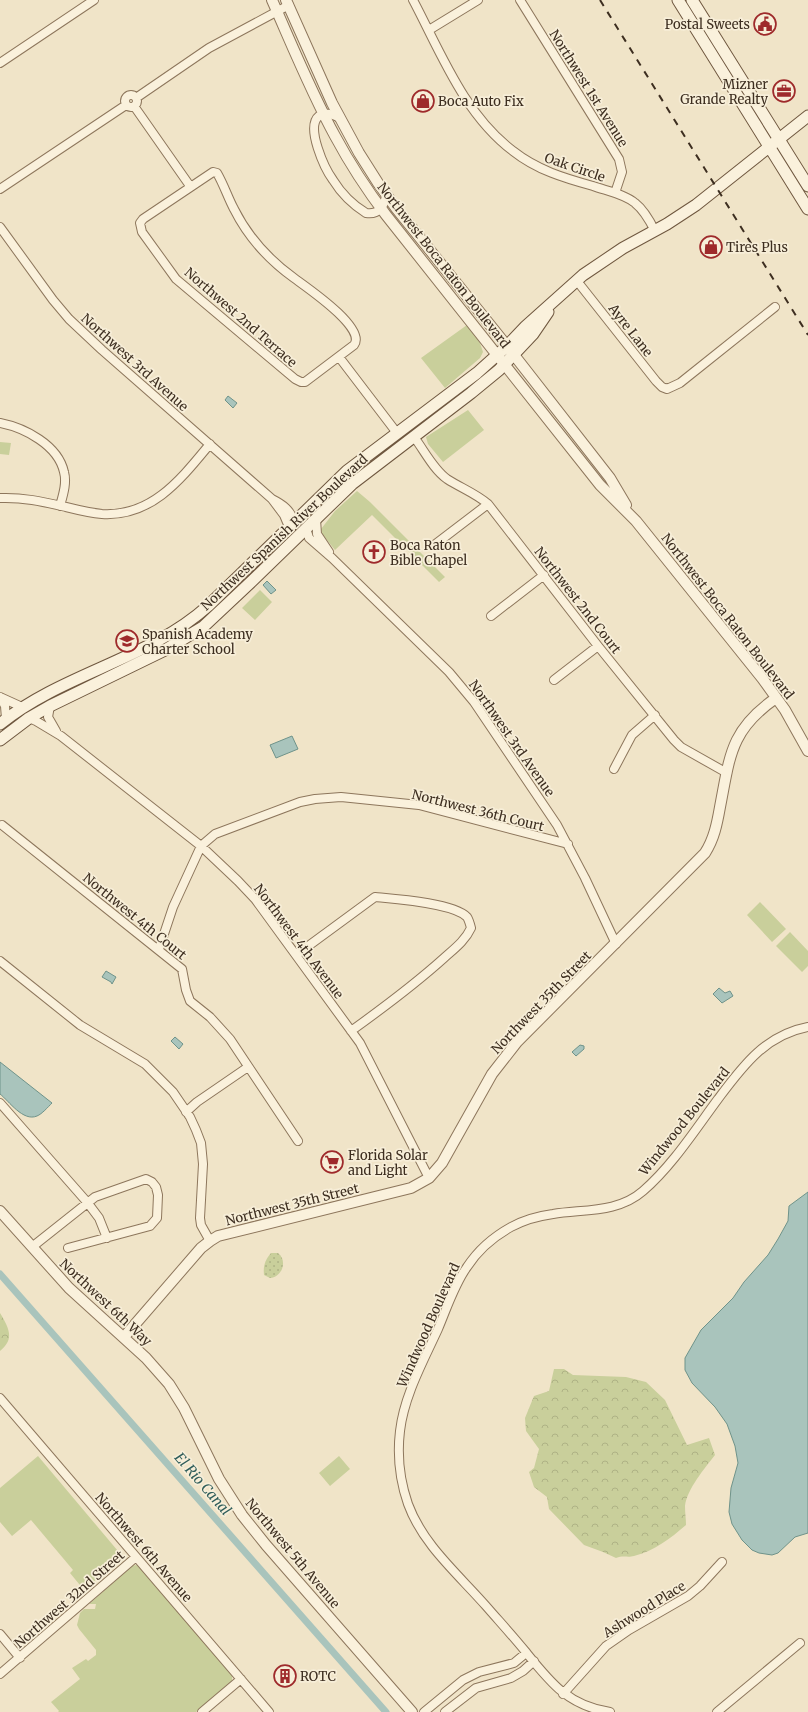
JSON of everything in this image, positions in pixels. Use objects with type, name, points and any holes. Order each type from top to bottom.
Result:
[{"type":"main road","points":[[678,0],[808,209]]},
{"type":"main road","points":[[692,0],[808,186]]},
{"type":"main road","name":"Northwest Spanish River Boulevard","points":[[3,721],[22,707],[60,686],[175,632],[204,609],[349,470],[467,381],[577,281],[613,254],[655,231],[696,205],[808,116]]},
{"type":"main road","name":"Northwest Spanish River Boulevard","points":[[0,740],[29,718],[50,706],[165,650],[209,622],[360,477],[471,394],[505,364],[533,334],[555,301]]},
{"type":"main road","points":[[306,528],[309,516],[337,487],[349,470]]},
{"type":"main road","points":[[252,581],[262,564],[291,534],[291,525]]},
{"type":"main road","points":[[197,631],[209,612],[237,578]]},
{"type":"street","points":[[0,63],[94,0]]},
{"type":"street","name":"Northwest Boca Raton Boulevard","points":[[272,0],[324,114],[351,163],[381,209],[498,354],[600,485],[636,521],[776,698],[808,751]]},
{"type":"street","name":"Oak Circle","points":[[413,0],[468,104],[507,147],[524,160],[552,174],[615,193],[637,205],[655,231]]},
{"type":"street","points":[[429,30],[478,0]]},
{"type":"street","name":"Northwest 1st Avenue","points":[[520,0],[619,159],[622,172],[615,193]]},
{"type":"street","points":[[0,190],[126,105],[130,107],[209,48],[277,12],[287,3]]},
{"type":"street","name":"Northwest Boca Raton Boulevard","points":[[287,3],[340,118],[361,157],[386,194],[610,478],[636,521]]},
{"type":"street","points":[[135,102],[190,186]]},
{"type":"street","points":[[340,118],[324,114],[318,118],[314,130],[319,151],[332,179],[343,193],[366,213],[374,213],[381,209],[386,201],[386,194]]},
{"type":"street","name":"Northwest 2nd Terrace","points":[[213,172],[216,172],[242,224],[255,242],[278,266],[331,307],[354,332],[356,342],[339,357],[305,382],[301,382],[295,379],[176,279],[142,232],[140,223],[143,218],[190,186],[213,172]]},
{"type":"street","name":"Northwest 3rd Avenue","points":[[0,227],[53,300],[69,318],[102,350],[272,499],[280,503],[290,512],[291,525]]},
{"type":"street","name":"Ayre Lane","points":[[577,281],[656,381],[665,388],[670,388],[680,382],[774,307]]},
{"type":"street","points":[[339,357],[397,433]]},
{"type":"street","points":[[0,423],[19,429],[31,435],[54,452],[62,466],[65,479],[60,506]]},
{"type":"street","name":"Northwest 2nd Court","points":[[414,437],[435,466],[446,478],[477,495],[488,504],[598,646],[674,740],[681,746],[727,773]]},
{"type":"street","points":[[0,498],[28,499],[103,514],[126,512],[140,508],[166,493],[210,444]]},
{"type":"street","points":[[433,546],[488,504]]},
{"type":"street","name":"Northwest 3rd Avenue","points":[[316,519],[317,534],[332,558]]},
{"type":"street","name":"Northwest 3rd Avenue","points":[[306,528],[309,538],[332,558],[449,672],[488,721],[568,844],[616,944]]},
{"type":"street","points":[[491,616],[544,575]]},
{"type":"street","points":[[554,680],[598,646]]},
{"type":"street","points":[[0,697],[22,707]]},
{"type":"street","points":[[0,697],[5,706],[3,721]]},
{"type":"street","name":"Northwest 35th Street","points":[[124,1337],[184,1267],[210,1240],[234,1232],[416,1186],[429,1178],[442,1163],[492,1074],[504,1057],[517,1042],[705,854],[717,828],[732,751],[744,727],[754,715],[776,698]]},
{"type":"street","name":"Northwest 4th Avenue","points":[[50,706],[48,717],[58,734]]},
{"type":"street","points":[[614,769],[632,735],[654,715]]},
{"type":"street","name":"Northwest 4th Avenue","points":[[29,718],[58,734],[201,846],[238,880],[255,899],[351,1031],[366,1055],[429,1178]]},
{"type":"street","name":"Northwest 36th Court","points":[[201,846],[215,834],[300,802],[341,797],[419,806],[568,844]]},
{"type":"street","name":"Northwest 4th Court","points":[[2,825],[159,949],[182,969],[190,1001],[220,1027],[298,1141]]},
{"type":"street","points":[[159,949],[173,907],[201,846]]},
{"type":"street","points":[[296,955],[375,897],[424,902],[459,912],[467,917],[471,928],[468,935],[417,982],[351,1031]]},
{"type":"street","points":[[0,960],[80,1025],[145,1064],[163,1080],[186,1112],[196,1130],[202,1150],[203,1164],[200,1218],[201,1225],[210,1240]]},
{"type":"street","name":"Windwood Boulevard","points":[[610,1712],[587,1707],[563,1694],[549,1681],[534,1661],[471,1588],[432,1547],[423,1535],[409,1506],[401,1476],[399,1445],[405,1407],[458,1281],[484,1246],[513,1226],[540,1216],[605,1208],[634,1198],[651,1183],[668,1164],[752,1057],[778,1037],[808,1027]]},
{"type":"street","points":[[186,1112],[197,1102],[248,1067]]},
{"type":"street","points":[[0,1102],[87,1202],[99,1218],[107,1238]]},
{"type":"street","points":[[32,1247],[95,1197],[146,1179],[152,1182],[156,1187],[158,1195],[157,1218],[150,1226],[68,1248]]},
{"type":"street","name":"Northwest 6th Way","points":[[0,1211],[69,1288],[124,1337],[158,1370],[176,1395]]},
{"type":"street","name":"Northwest 5th Avenue","points":[[176,1395],[219,1479],[242,1515],[266,1545],[412,1712]]},
{"type":"street","name":"Northwest 6th Avenue","points":[[0,1398],[269,1712]]},
{"type":"street","name":"Northwest 32nd Street","points":[[0,1674],[136,1557]]},
{"type":"street","name":"Ashwood Place","points":[[563,1694],[606,1646],[628,1630],[688,1596],[700,1586],[722,1562]]},
{"type":"street","points":[[0,1634],[20,1658]]},
{"type":"street","points":[[717,1712],[800,1643]]},
{"type":"street","points":[[424,1712],[456,1684],[470,1675],[514,1663],[526,1652]]},
{"type":"street","points":[[445,1712],[476,1688],[512,1678],[534,1661]]},
{"type":"street","points":[[470,1675],[476,1688]]},
{"type":"street","points":[[202,1712],[241,1678]]},
{"type":"green space","points":[[467,325],[479,340],[483,352],[480,358],[445,388],[421,358]]},
{"type":"green space","points":[[468,410],[484,430],[443,462],[428,444],[426,437]]},
{"type":"green space","points":[[0,442],[11,443],[9,455],[0,454]]},
{"type":"green space","points":[[357,491],[370,502],[445,577],[439,582],[372,515],[335,550],[322,534],[321,529],[335,511]]},
{"type":"green space","points":[[260,590],[272,602],[255,620],[242,608]]},
{"type":"green space","points":[[760,902],[786,929],[772,942],[747,915]]},
{"type":"green space","points":[[790,932],[808,951],[808,966],[802,972],[776,946]]},
{"type":"green space","points":[[271,1253],[278,1253],[283,1260],[283,1264],[278,1275],[270,1278],[264,1275],[264,1266]]},
{"type":"green space","points":[[0,1313],[8,1328],[9,1338],[5,1347],[0,1351]]},
{"type":"green space","points":[[554,1369],[564,1369],[573,1375],[626,1377],[646,1382],[665,1400],[687,1445],[709,1438],[715,1455],[697,1479],[686,1499],[686,1525],[668,1539],[648,1551],[634,1556],[616,1558],[584,1545],[549,1509],[547,1497],[534,1487],[529,1472],[534,1468],[539,1449],[526,1431],[525,1418],[534,1396],[549,1391]]},
{"type":"green space","points":[[38,1456],[123,1557],[84,1590],[70,1573],[73,1570],[31,1520],[12,1536],[0,1522],[0,1488]]},
{"type":"green space","points":[[339,1456],[350,1469],[330,1486],[319,1473]]},
{"type":"green space","points":[[132,1566],[139,1566],[232,1675],[232,1681],[196,1712],[58,1712],[59,1711],[51,1702],[80,1679],[72,1668],[86,1659],[88,1661],[96,1655],[96,1650],[77,1625],[80,1613],[84,1609],[95,1609],[96,1604],[89,1604]]},
{"type":"water","points":[[228,396],[237,403],[233,408],[225,400]]},
{"type":"water","points":[[267,581],[276,590],[271,594],[263,585]]},
{"type":"water","points":[[292,736],[298,749],[276,758],[270,745]]},
{"type":"water","points":[[106,971],[116,977],[112,984],[102,977]]},
{"type":"water","points":[[719,988],[725,993],[730,991],[733,996],[722,1003],[713,994]]},
{"type":"water","points":[[175,1037],[183,1044],[179,1049],[171,1041]]},
{"type":"water","points":[[580,1045],[584,1046],[584,1049],[576,1056],[572,1052]]},
{"type":"water","points":[[0,1062],[52,1103],[41,1114],[32,1117],[22,1114],[0,1094]]},
{"type":"water","points":[[808,1192],[808,1533],[795,1537],[778,1553],[772,1555],[759,1553],[752,1550],[742,1540],[732,1524],[729,1512],[731,1488],[738,1463],[735,1446],[727,1424],[715,1407],[692,1383],[685,1370],[685,1358],[701,1330],[733,1298],[744,1282],[768,1255],[788,1221],[789,1206]]},
{"type":"waterway","name":"El Rio Canal","points":[[0,1274],[386,1712]]},
{"type":"railway","points":[[600,0],[808,335]]},
{"type":"place","name":"Postal Sweets","points":[[765,24]]},
{"type":"place","name":"Mizner Grande Realty","points":[[784,91]]},
{"type":"place","name":"Boca Auto Fix","points":[[423,101]]},
{"type":"place","name":"Tires Plus","points":[[711,247]]},
{"type":"place","name":"Boca Raton Bible Chapel","points":[[374,552]]},
{"type":"place","name":"Spanish Academy Charter School","points":[[127,641]]},
{"type":"place","name":"Florida Solar and Light","points":[[332,1162]]},
{"type":"place","name":"ROTC","points":[[285,1676]]}]
